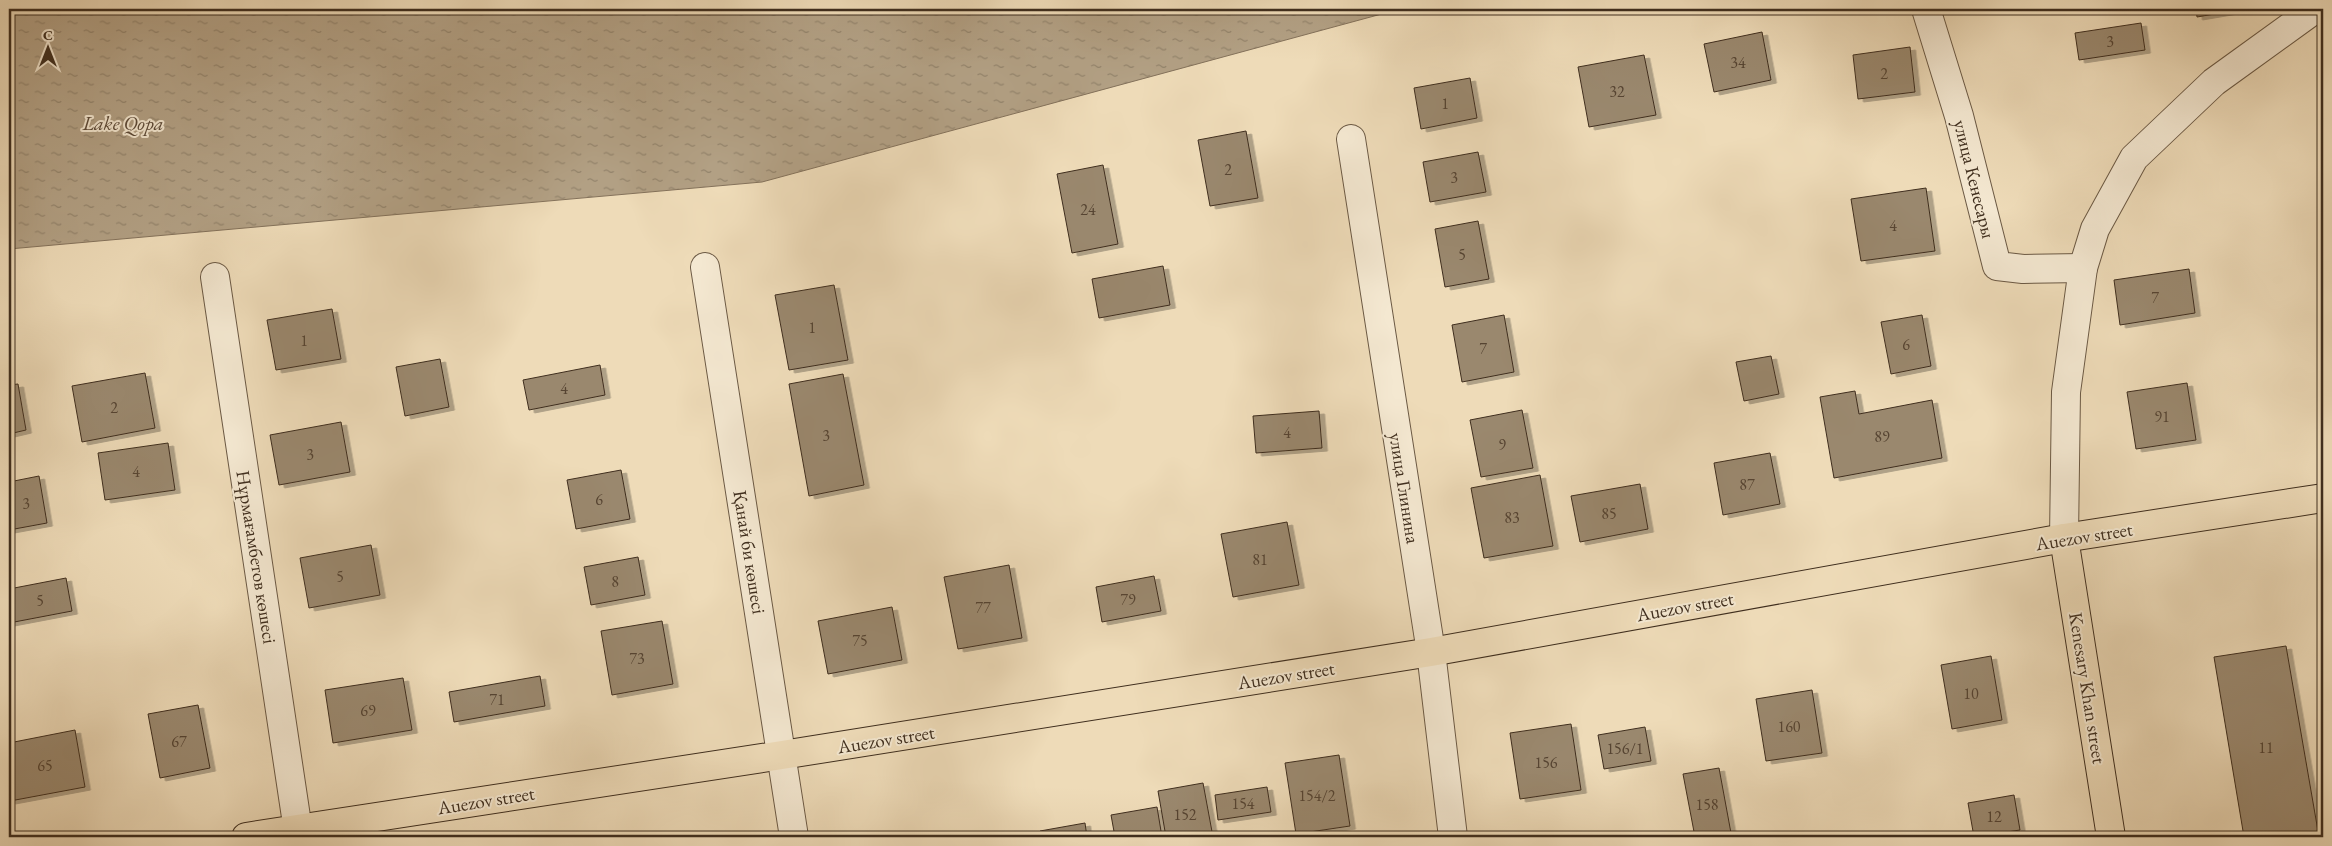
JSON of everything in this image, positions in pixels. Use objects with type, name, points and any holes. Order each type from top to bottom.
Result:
[{"type":"main road","name":"Auezov street","points":[[246,837],[299,833],[1431,652],[2064,538],[2323,498]]},
{"type":"main road","name":"Kenesary Khan street","points":[[2064,538],[2111,837]]},
{"type":"street","name":"улица Кенесары","points":[[1926,9],[1959,116],[1997,266],[2023,269],[2083,268]]},
{"type":"street","points":[[2064,538],[2066,392],[2083,268],[2095,229],[2134,158],[2214,82],[2315,9]]},
{"type":"street","name":"улица Глинина","points":[[1351,139],[1431,652],[1453,837]]},
{"type":"street","name":"Қанай би көшесі","points":[[705,267],[794,837]]},
{"type":"street","name":"Нұрмағамбетов көшесі","points":[[215,277],[299,833]]},
{"type":"water","name":"Lake Qopa","points":[[9,9],[1400,9],[762,182],[9,249]]},
{"type":"building","points":[[2196,9],[2244,9],[2197,17]]},
{"type":"building","points":[[2141,23],[2145,50],[2079,60],[2075,33]]},
{"type":"building","points":[[1762,32],[1771,80],[1714,92],[1704,44]]},
{"type":"building","points":[[1910,47],[1915,92],[1858,99],[1853,55]]},
{"type":"building","points":[[1644,55],[1656,115],[1589,127],[1578,67]]},
{"type":"building","points":[[1470,78],[1477,118],[1421,129],[1414,88]]},
{"type":"building","points":[[1246,131],[1258,198],[1210,206],[1198,140]]},
{"type":"building","points":[[1478,152],[1486,192],[1430,202],[1423,162]]},
{"type":"building","points":[[1103,165],[1118,244],[1072,253],[1057,174]]},
{"type":"building","points":[[1926,188],[1935,251],[1861,261],[1851,199]]},
{"type":"building","points":[[1478,221],[1489,279],[1445,287],[1435,229]]},
{"type":"building","points":[[1163,266],[1170,305],[1099,318],[1092,279]]},
{"type":"building","points":[[2189,269],[2195,313],[2120,325],[2114,280]]},
{"type":"building","points":[[834,285],[848,360],[789,370],[775,295]]},
{"type":"building","points":[[332,309],[341,359],[276,370],[267,320]]},
{"type":"building","points":[[1504,315],[1514,372],[1462,382],[1452,325]]},
{"type":"building","points":[[1922,315],[1931,366],[1891,374],[1881,322]]},
{"type":"building","points":[[1771,356],[1779,394],[1744,401],[1736,362]]},
{"type":"building","points":[[440,359],[449,407],[405,416],[396,367]]},
{"type":"building","points":[[600,365],[605,395],[529,410],[523,380]]},
{"type":"building","points":[[145,373],[155,428],[82,442],[72,386]]},
{"type":"building","points":[[843,374],[864,485],[809,496],[789,384]]},
{"type":"building","points":[[2323,381],[2323,413],[2322,413],[2318,382]]},
{"type":"building","points":[[2187,383],[2196,440],[2136,449],[2127,392]]},
{"type":"building","points":[[18,384],[26,430],[9,434],[9,385]]},
{"type":"building","points":[[1855,391],[1859,414],[1932,400],[1942,458],[1834,478],[1820,397]]},
{"type":"building","points":[[1522,410],[1533,468],[1481,477],[1470,420]]},
{"type":"building","points":[[1319,411],[1322,448],[1256,453],[1253,416]]},
{"type":"building","points":[[341,422],[350,472],[279,485],[270,435]]},
{"type":"building","points":[[168,443],[175,490],[105,500],[98,453]]},
{"type":"building","points":[[1770,453],[1780,504],[1723,515],[1714,463]]},
{"type":"building","points":[[621,470],[630,519],[576,529],[567,480]]},
{"type":"building","points":[[1540,475],[1553,546],[1484,558],[1471,488]]},
{"type":"building","points":[[39,476],[47,523],[9,530],[9,482]]},
{"type":"building","points":[[1640,484],[1648,529],[1580,542],[1571,496]]},
{"type":"building","points":[[1287,522],[1299,585],[1233,597],[1221,534]]},
{"type":"building","points":[[371,545],[380,595],[309,608],[300,558]]},
{"type":"building","points":[[638,557],[645,595],[591,605],[584,567]]},
{"type":"building","points":[[1009,565],[1022,638],[958,649],[944,577]]},
{"type":"building","points":[[1154,576],[1161,611],[1102,622],[1096,587]]},
{"type":"building","points":[[66,578],[72,611],[9,623],[9,589]]},
{"type":"building","points":[[892,607],[902,660],[828,674],[818,621]]},
{"type":"building","points":[[662,621],[673,684],[612,695],[601,631]]},
{"type":"building","points":[[2286,646],[2319,837],[2244,837],[2214,657]]},
{"type":"building","points":[[1991,656],[2002,720],[1952,729],[1941,665]]},
{"type":"building","points":[[540,676],[545,706],[454,722],[449,692]]},
{"type":"building","points":[[403,678],[412,730],[333,743],[325,690]]},
{"type":"building","points":[[1812,690],[1822,753],[1766,761],[1756,699]]},
{"type":"building","points":[[198,705],[210,768],[160,778],[148,714]]},
{"type":"building","points":[[1571,724],[1581,790],[1520,799],[1510,733]]},
{"type":"building","points":[[1645,727],[1651,761],[1604,769],[1598,735]]},
{"type":"building","points":[[75,730],[85,787],[10,801],[9,743]]},
{"type":"building","points":[[1339,755],[1350,826],[1296,834],[1285,763]]},
{"type":"building","points":[[1719,768],[1731,833],[1695,837],[1683,774]]},
{"type":"building","points":[[1203,783],[1213,837],[1166,837],[1158,791]]},
{"type":"building","points":[[1267,787],[1271,812],[1218,820],[1215,795]]},
{"type":"building","points":[[2014,795],[2020,830],[1974,837],[1968,803]]},
{"type":"building","points":[[1157,807],[1162,837],[1115,837],[1111,815]]},
{"type":"building","points":[[1085,823],[1087,837],[1042,837],[1040,831]]}]
